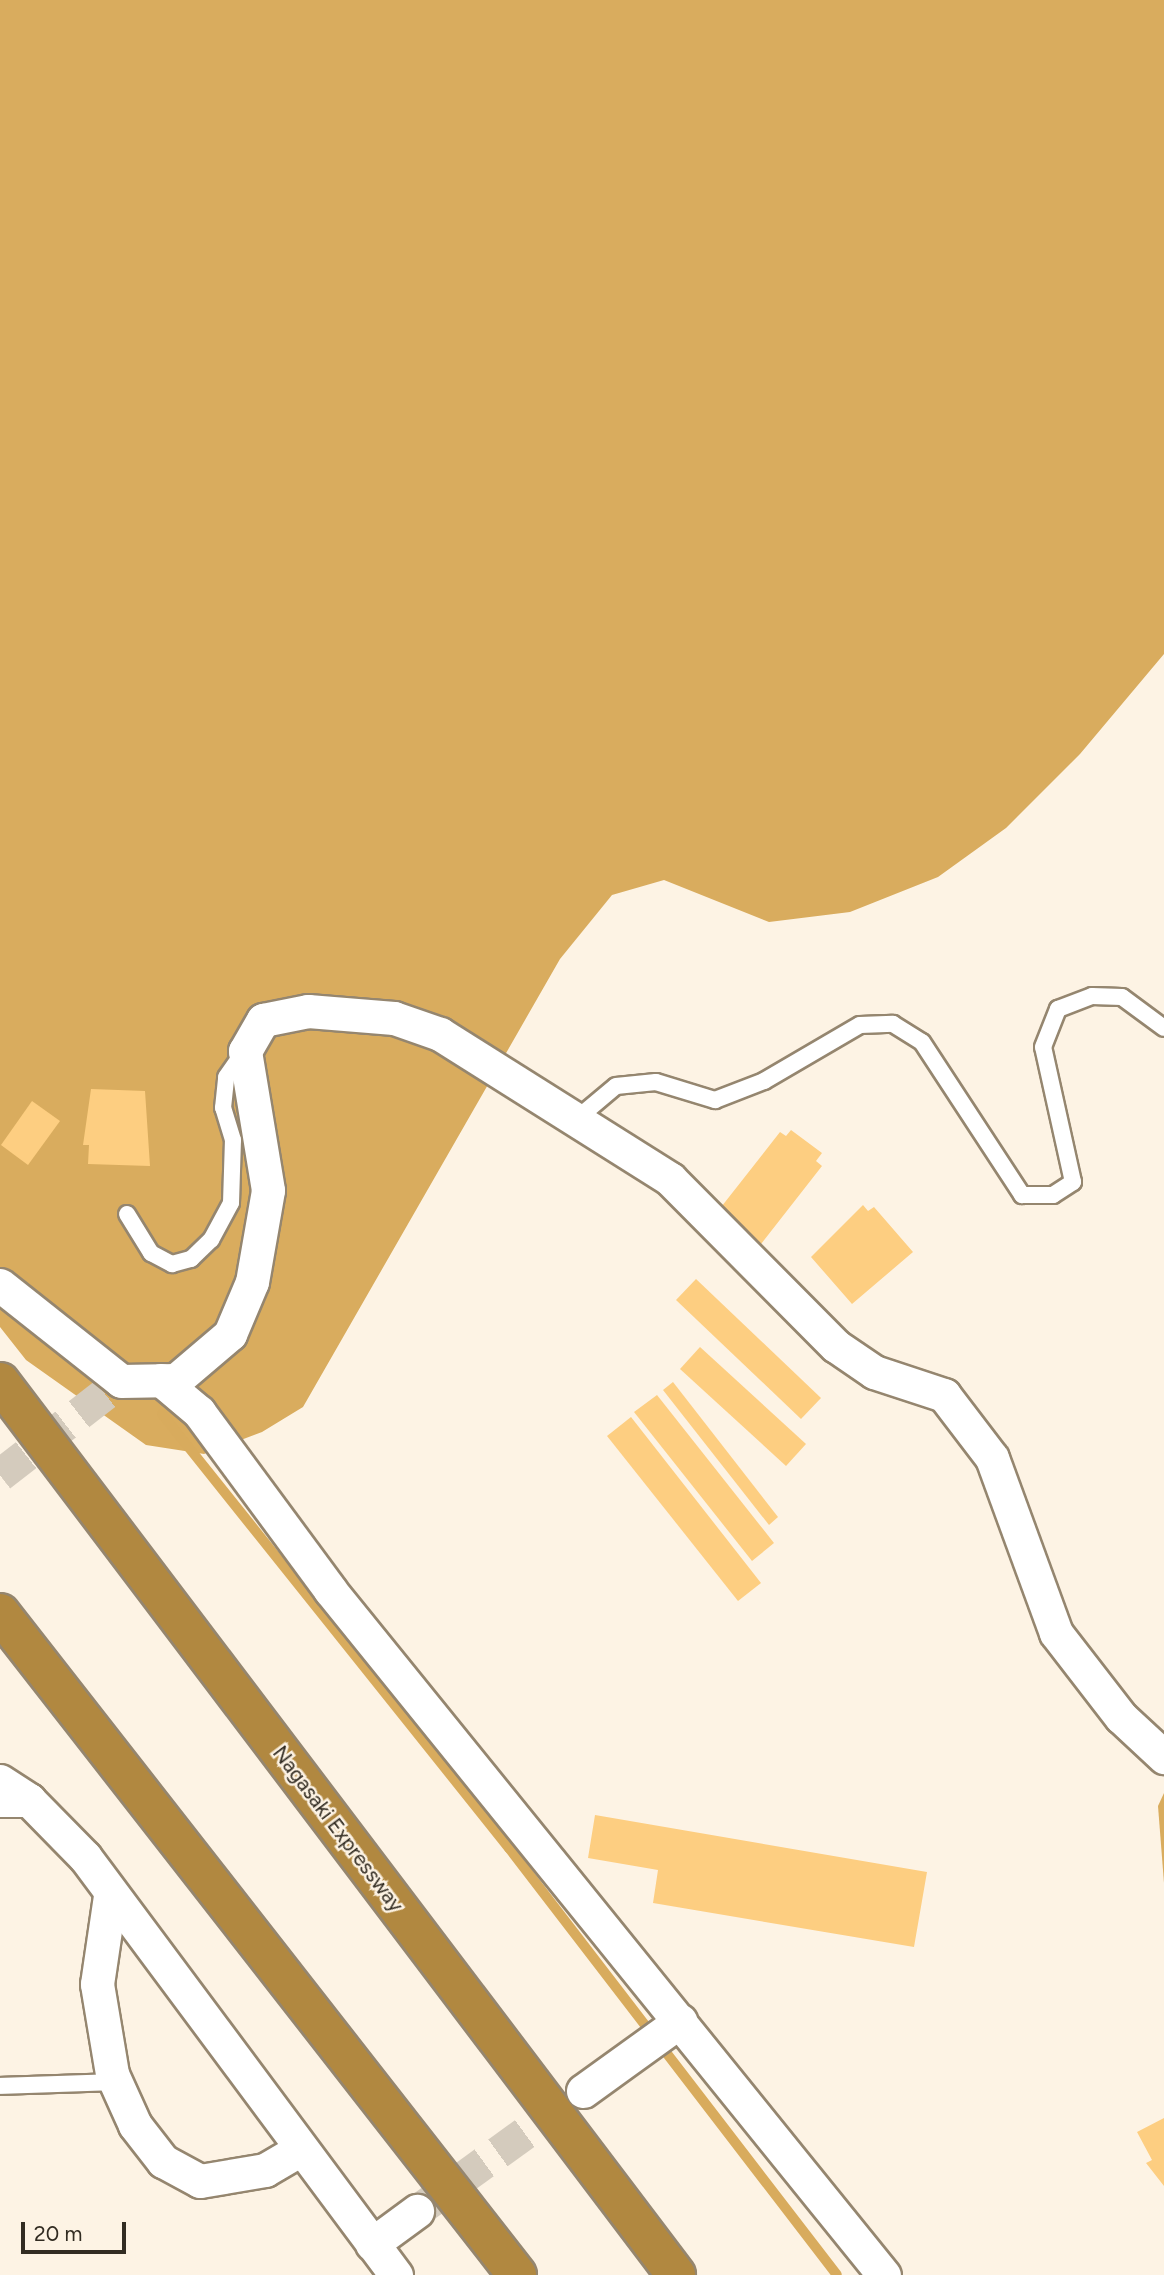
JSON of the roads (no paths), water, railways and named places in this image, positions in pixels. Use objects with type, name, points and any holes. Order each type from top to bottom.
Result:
[{"type":"highway","name":"Nagasaki Expressway","points":[[0,1382],[676,2275]]},
{"type":"highway","points":[[0,1613],[517,2275]]},
{"type":"street","points":[[0,1285],[121,1381],[176,1380],[230,1335],[252,1282],[268,1190],[245,1051],[263,1020],[308,1011],[394,1018],[440,1034],[579,1118],[670,1179],[836,1346],[874,1372],[944,1395],[992,1458],[1056,1633],[1121,1717],[1164,1757]]},
{"type":"street","points":[[161,1380],[199,1412],[330,1590],[677,2023],[884,2275]]},
{"type":"street","points":[[0,1781],[14,1800],[85,1857],[110,1896],[396,2275]]},
{"type":"street","points":[[110,1896],[97,1984],[116,2082],[135,2125],[163,2161],[200,2181],[265,2170],[301,2149]]},
{"type":"street","points":[[583,2091],[677,2023]]},
{"type":"street","points":[[372,2244],[417,2211]]},
{"type":"lane","points":[[579,1118],[616,1086],[656,1082],[715,1100],[764,1081],[860,1025],[892,1024],[922,1042],[1021,1195],[1054,1195],[1073,1182],[1043,1047],[1058,1009],[1091,996],[1122,997],[1164,1028]]},
{"type":"lane","points":[[127,1213],[151,1253],[172,1264],[191,1259],[211,1240],[231,1203],[226,1077],[245,1051]]},
{"type":"lane","points":[[0,2086],[116,2082]]},
{"type":"waterway","points":[[162,1414],[509,1848],[837,2275]]},
{"type":"tunnel","points":[[0,1475],[121,1381]]},
{"type":"tunnel","points":[[417,2211],[583,2091]]}]
